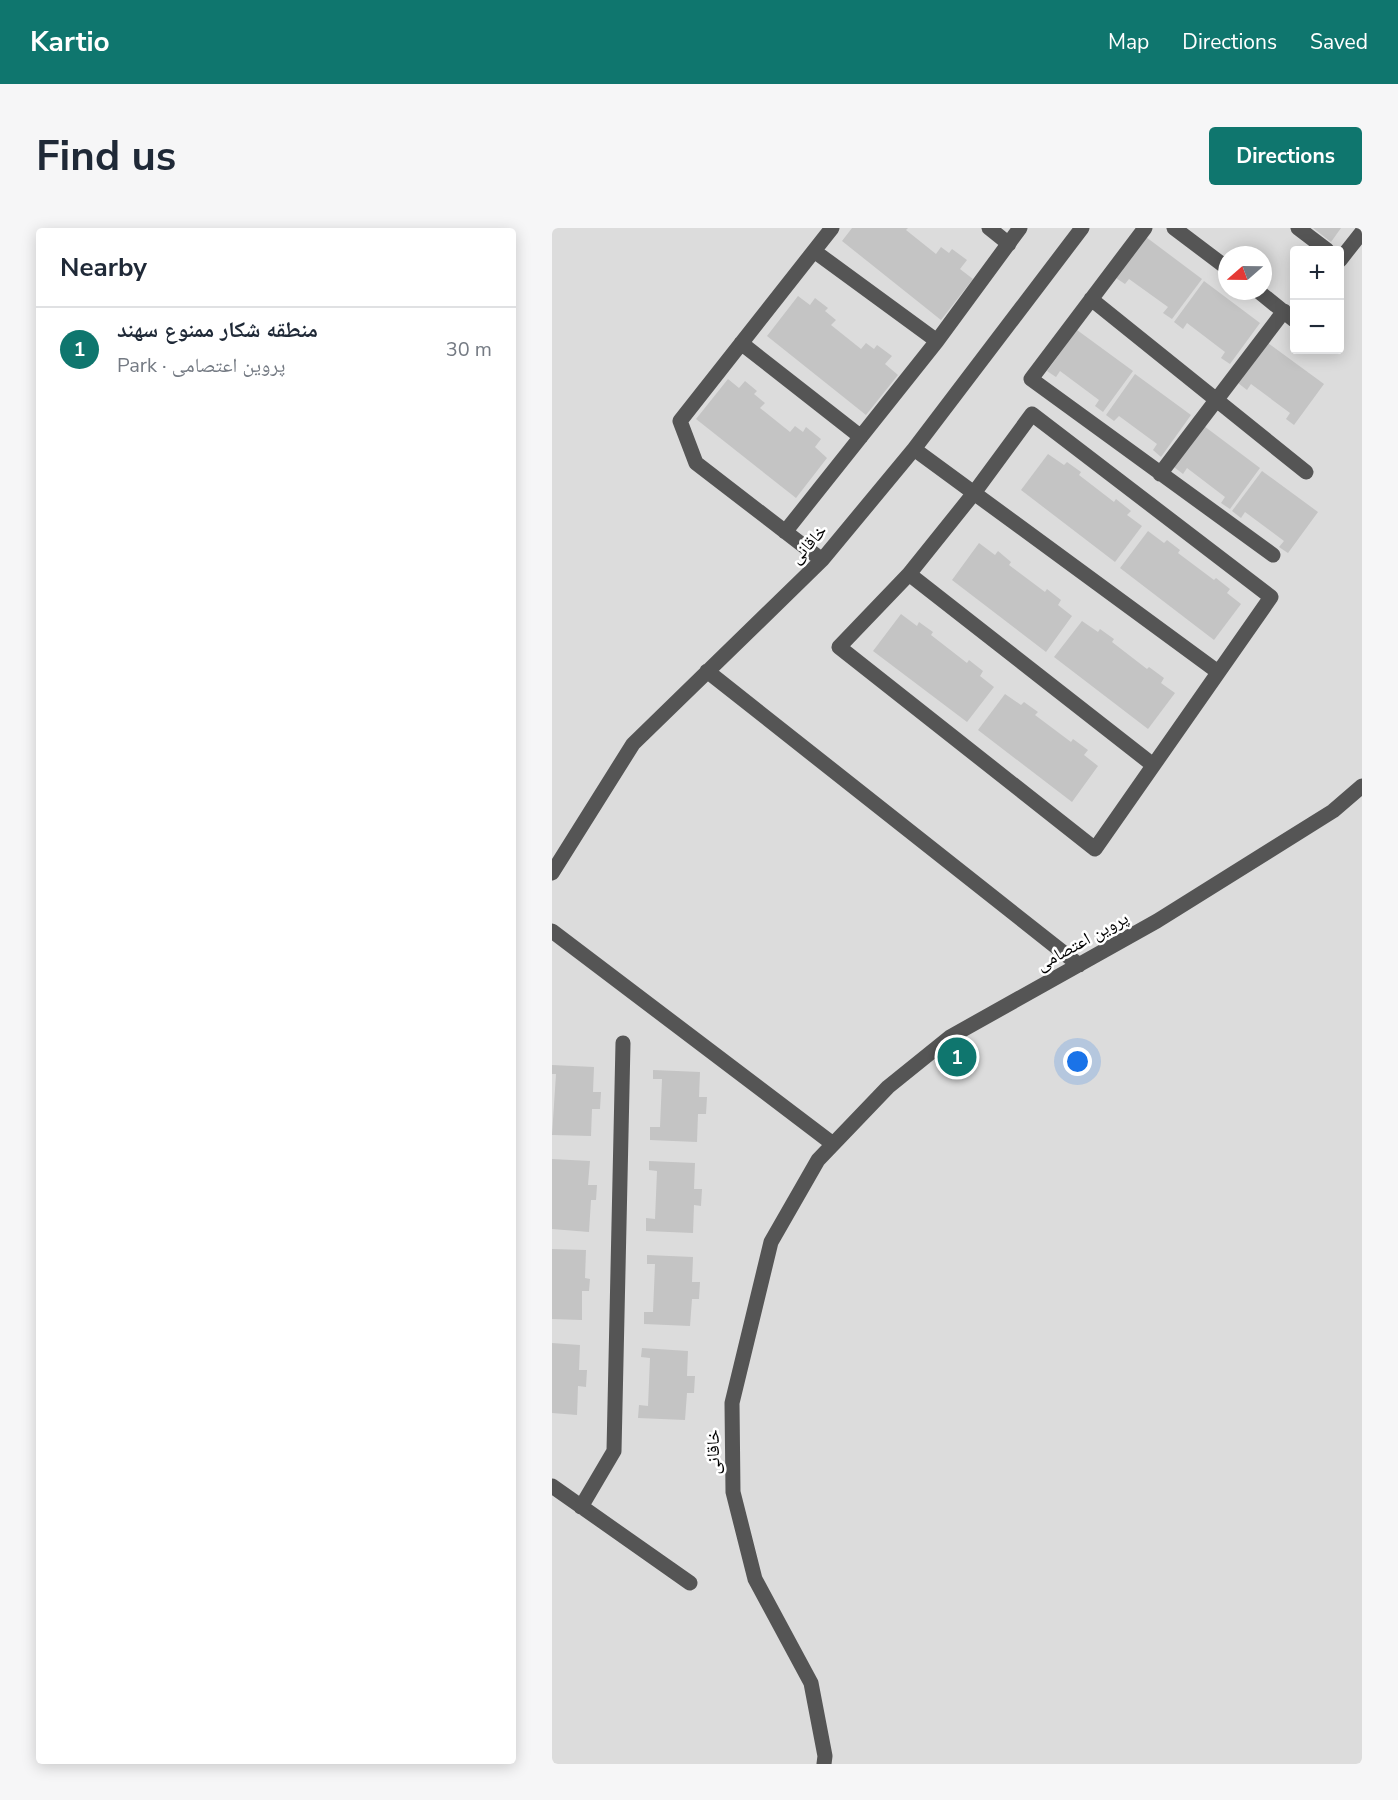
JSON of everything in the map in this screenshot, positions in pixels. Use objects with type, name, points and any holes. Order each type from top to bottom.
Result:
[{"type":"street","points":[[822,560],[696,463],[680,421],[832,228]]},
{"type":"street","points":[[989,228],[1010,244]]},
{"type":"street","points":[[785,532],[937,341],[1020,228]]},
{"type":"street","name":"خاقانی","points":[[552,873],[633,744],[822,560],[914,449],[1082,228]]},
{"type":"street","points":[[1145,228],[1031,379],[1273,555]]},
{"type":"street","points":[[1174,228],[1218,261]]},
{"type":"street","points":[[1298,228],[1322,246]]},
{"type":"street","points":[[1344,255],[1362,232]]},
{"type":"street","points":[[814,251],[937,341]]},
{"type":"street","points":[[1090,299],[1306,472]]},
{"type":"street","points":[[1160,474],[1216,400],[1289,315],[1270,300]]},
{"type":"street","points":[[741,343],[861,436]]},
{"type":"street","points":[[1032,414],[1271,597],[1095,849],[839,647],[909,574],[974,493],[1032,414]]},
{"type":"street","points":[[914,449],[1218,672]]},
{"type":"street","points":[[909,574],[1153,765]]},
{"type":"street","points":[[707,671],[1079,965]]},
{"type":"street","name":"پروین اعتصامی","points":[[833,1144],[888,1087],[950,1036],[1157,921],[1333,811],[1362,786]]},
{"type":"street","points":[[552,931],[833,1144]]},
{"type":"street","points":[[581,1507],[614,1451],[623,1043]]},
{"type":"street","name":"خاقانی","points":[[824,1764],[825,1756],[811,1683],[755,1579],[752,1568],[733,1492],[732,1403],[771,1242],[818,1160],[833,1144]]},
{"type":"street","points":[[552,1486],[690,1583]]},
{"type":"shaded area","points":[[552,228],[1362,228],[1362,1764],[552,1764]]},
{"type":"building","points":[[852,228],[908,228],[906,230],[936,254],[941,247],[949,253],[952,249],[967,260],[960,269],[973,279],[941,320],[842,241]]},
{"type":"building","points":[[1313,228],[1341,228],[1331,242]]},
{"type":"building","points":[[1146,237],[1202,279],[1172,319],[1163,313],[1168,307],[1129,279],[1125,284],[1116,278]]},
{"type":"building","points":[[1204,281],[1218,292],[1218,300],[1229,300],[1260,323],[1230,364],[1221,358],[1225,352],[1187,323],[1183,329],[1174,322]]},
{"type":"building","points":[[798,296],[810,305],[815,298],[828,308],[825,311],[836,320],[831,325],[861,349],[866,343],[874,349],[877,345],[892,356],[885,364],[898,375],[866,415],[767,336]]},
{"type":"building","points":[[1077,330],[1133,371],[1103,412],[1095,406],[1099,400],[1060,371],[1056,377],[1047,371]]},
{"type":"building","points":[[1268,343],[1324,384],[1294,425],[1286,419],[1290,413],[1251,384],[1247,390],[1238,383]]},
{"type":"building","points":[[1135,374],[1191,415],[1161,457],[1153,450],[1157,444],[1119,416],[1114,421],[1106,415]]},
{"type":"building","points":[[728,379],[739,388],[745,381],[757,391],[754,394],[765,403],[760,408],[790,432],[795,426],[803,432],[806,427],[821,439],[815,447],[827,458],[796,498],[696,419]]},
{"type":"building","points":[[1204,426],[1260,468],[1230,509],[1221,503],[1225,497],[1187,468],[1183,474],[1174,467]]},
{"type":"building","points":[[1048,454],[1064,465],[1067,462],[1081,472],[1079,475],[1114,502],[1116,499],[1131,511],[1127,515],[1142,526],[1115,562],[1021,490]]},
{"type":"building","points":[[1262,471],[1318,512],[1288,553],[1279,547],[1284,541],[1245,512],[1241,518],[1232,511]]},
{"type":"building","points":[[1148,531],[1164,543],[1167,540],[1180,550],[1178,553],[1214,580],[1216,578],[1230,589],[1227,593],[1241,604],[1214,640],[1120,568]]},
{"type":"building","points":[[979,543],[995,555],[998,551],[1011,562],[1009,565],[1045,592],[1047,589],[1061,600],[1058,605],[1072,616],[1046,652],[952,580]]},
{"type":"building","points":[[901,614],[917,626],[919,622],[933,632],[931,635],[967,663],[969,660],[983,671],[980,676],[994,687],[967,722],[873,651]]},
{"type":"building","points":[[1082,621],[1098,632],[1100,629],[1114,639],[1112,642],[1147,669],[1149,667],[1164,678],[1161,683],[1175,693],[1148,729],[1054,657]]},
{"type":"building","points":[[1005,694],[1021,705],[1024,702],[1038,712],[1035,715],[1071,742],[1073,739],[1088,750],[1084,755],[1098,766],[1072,802],[978,730]]},
{"type":"building","points":[[552,1065],[594,1067],[593,1092],[601,1092],[600,1109],[592,1109],[591,1136],[552,1135],[556,1074],[552,1074]]},
{"type":"building","points":[[653,1070],[700,1072],[699,1097],[707,1097],[706,1114],[698,1114],[697,1142],[650,1140],[650,1127],[660,1127],[662,1079],[653,1079]]},
{"type":"building","points":[[552,1159],[590,1161],[588,1185],[597,1185],[596,1200],[591,1200],[589,1232],[552,1229]]},
{"type":"building","points":[[649,1161],[695,1163],[694,1189],[702,1189],[701,1206],[694,1205],[693,1233],[646,1231],[646,1218],[655,1219],[657,1171],[649,1170]]},
{"type":"building","points":[[552,1249],[586,1250],[585,1278],[590,1279],[589,1291],[582,1291],[582,1320],[552,1319]]},
{"type":"building","points":[[647,1255],[693,1257],[692,1282],[700,1282],[699,1299],[692,1299],[690,1326],[644,1324],[644,1312],[653,1312],[655,1264],[647,1264]]},
{"type":"building","points":[[552,1343],[580,1345],[579,1370],[587,1370],[586,1387],[578,1386],[577,1415],[552,1413]]},
{"type":"building","points":[[642,1348],[688,1351],[687,1376],[695,1376],[694,1393],[687,1393],[685,1420],[638,1418],[639,1405],[648,1406],[650,1358],[641,1357]]},
{"type":"place","name":"منطقه شکار ممنوع سهند","points":[[957,1057]]}]
